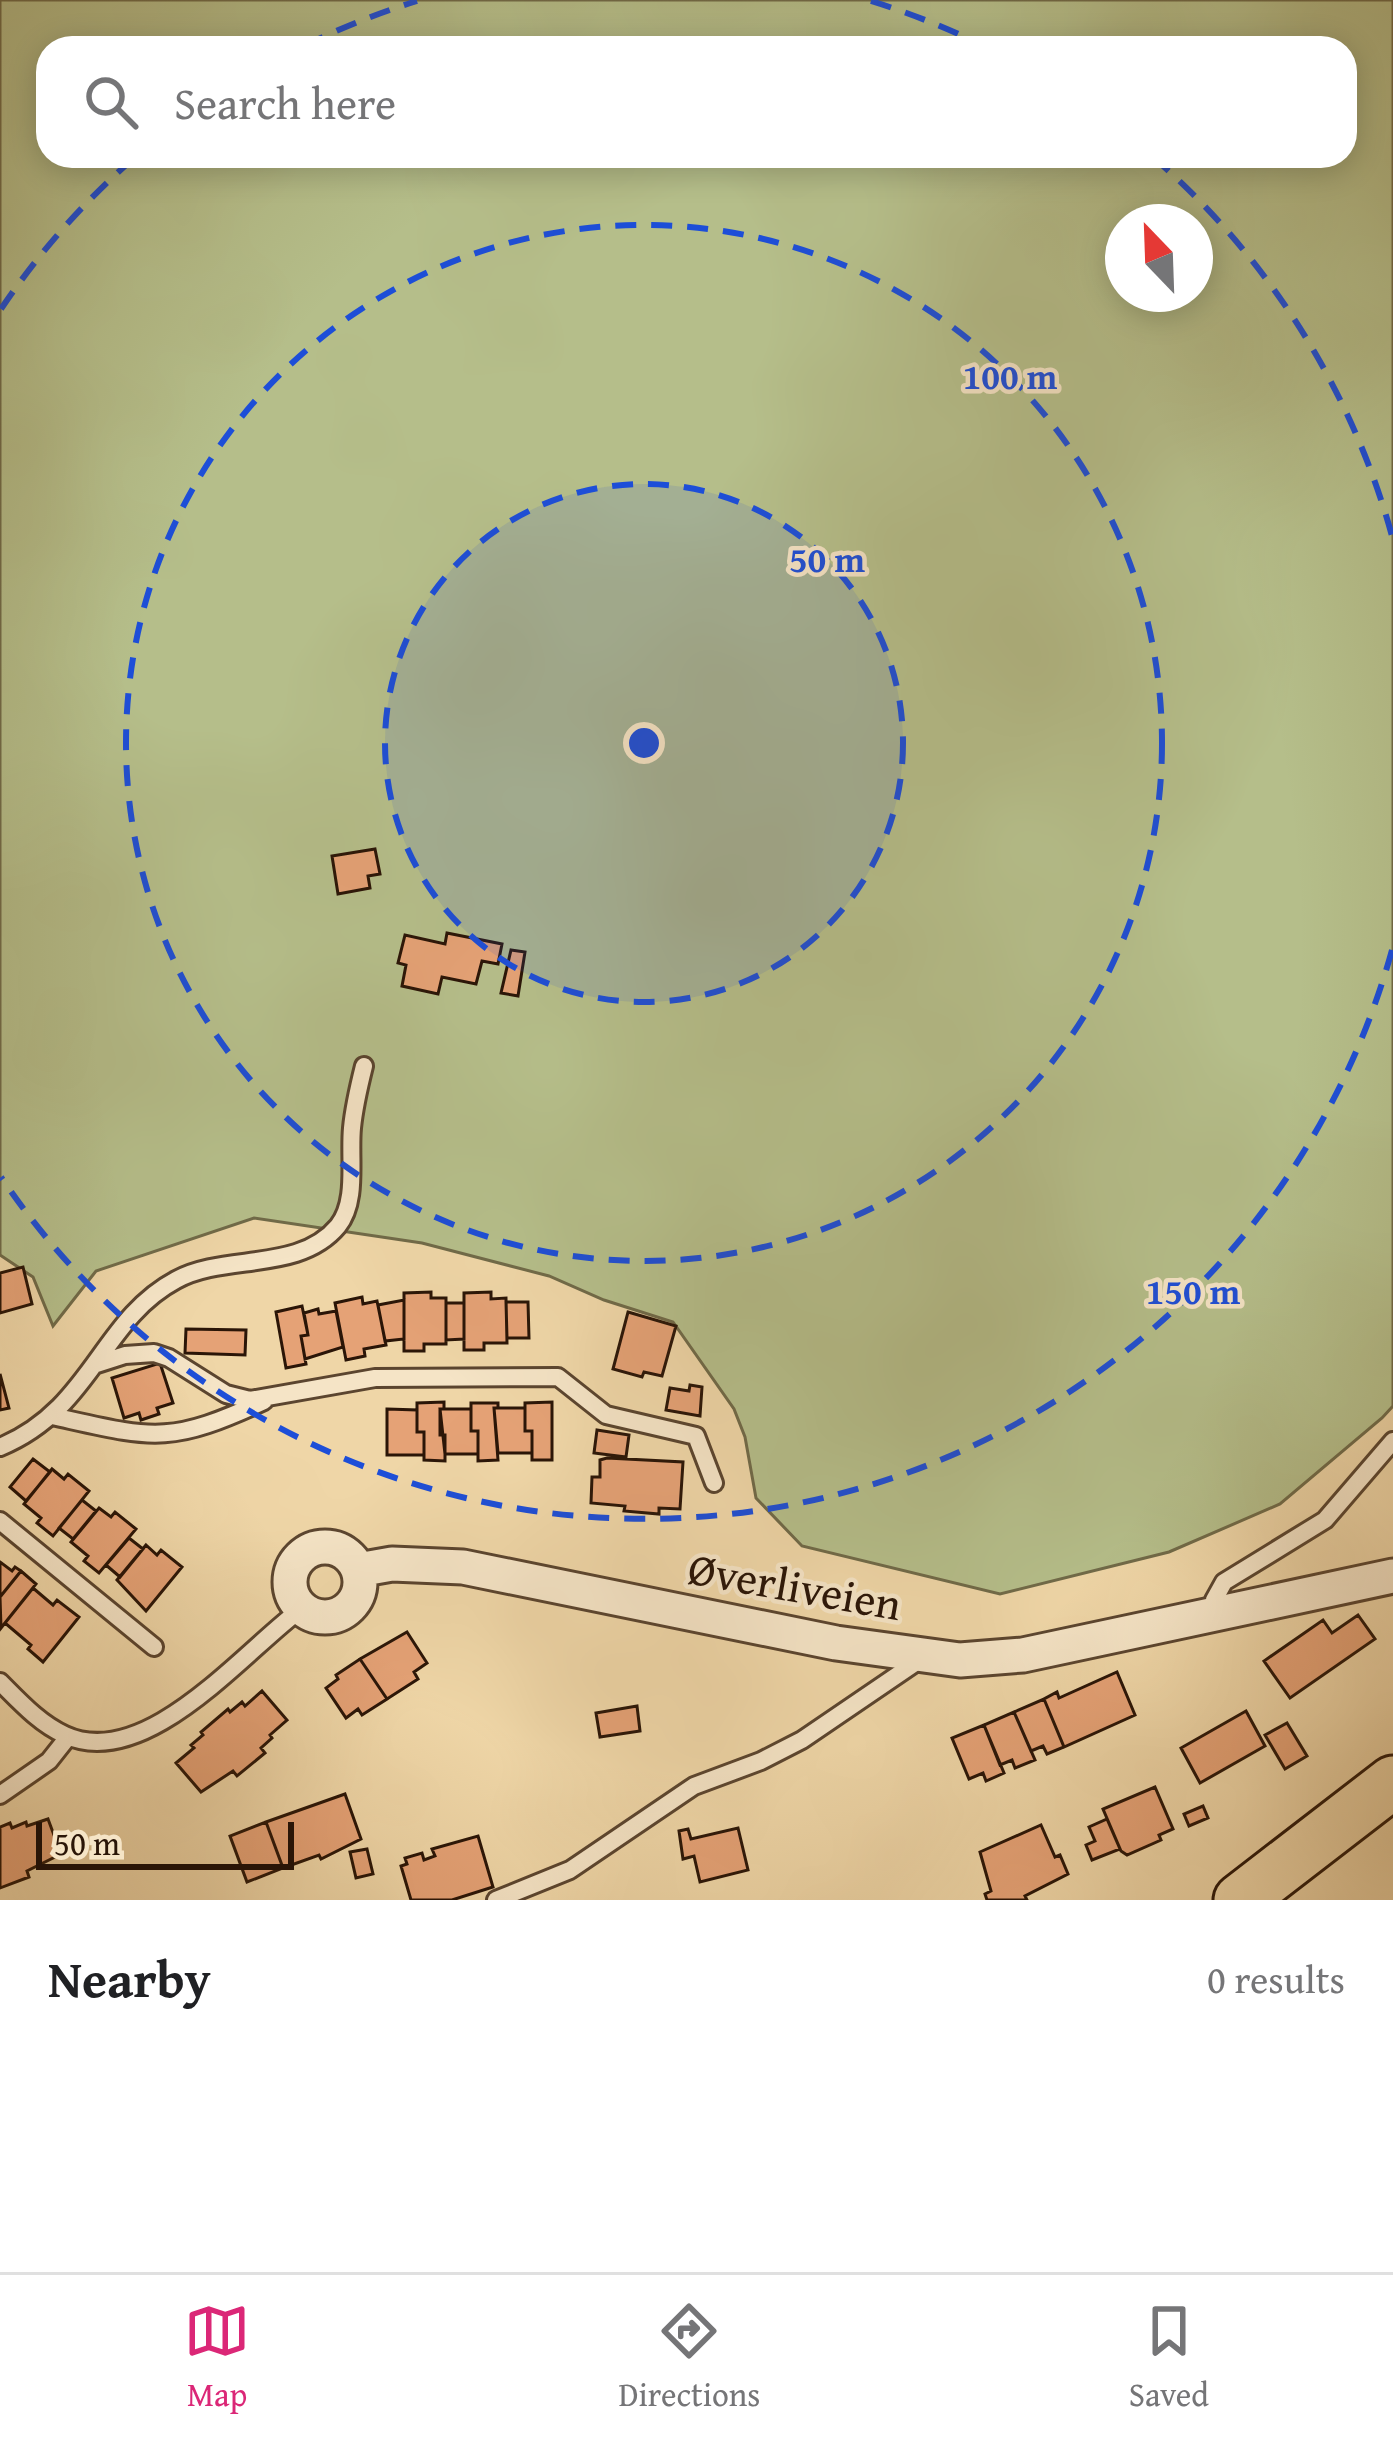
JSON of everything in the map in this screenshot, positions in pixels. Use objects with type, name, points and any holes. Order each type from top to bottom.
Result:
[{"type":"main road","points":[[1240,1900],[1393,1782]]},
{"type":"street","name":"Øverliveien","points":[[301,1609],[291,1594],[290,1575],[305,1553],[322,1547],[340,1550],[358,1570],[392,1564],[463,1568],[836,1642],[960,1660],[1023,1655],[1393,1576]]},
{"type":"street","points":[[301,1609],[316,1617],[341,1614],[358,1595],[358,1570]]},
{"type":"lane","points":[[0,1447],[39,1428],[52,1416],[149,1297],[179,1278],[212,1267],[298,1251],[326,1238],[342,1222],[350,1196],[352,1124],[364,1066]]},
{"type":"lane","name":"Øverliveien","points":[[97,1364],[154,1353],[226,1394],[248,1400],[375,1378],[558,1377],[606,1415],[696,1436],[714,1483]]},
{"type":"lane","points":[[52,1416],[160,1437],[203,1427],[267,1400]]},
{"type":"lane","points":[[1215,1614],[1214,1600],[1224,1582],[1325,1520],[1393,1441]]},
{"type":"lane","points":[[0,1521],[154,1647]]},
{"type":"lane","points":[[0,1682],[37,1718],[68,1737],[116,1742],[141,1735],[177,1711],[301,1609]]},
{"type":"lane","points":[[496,1900],[570,1870],[694,1786],[761,1762],[802,1740],[927,1656]]},
{"type":"lane","points":[[0,1795],[49,1761],[68,1737]]},
{"type":"green space","points":[[0,0],[1393,0],[1393,1406],[1382,1418],[1280,1504],[1169,1552],[1000,1594],[802,1546],[756,1498],[745,1437],[734,1409],[673,1322],[549,1276],[422,1243],[254,1218],[96,1271],[53,1326],[33,1277],[0,1255]]},
{"type":"building","points":[[375,849],[380,874],[368,876],[370,888],[338,894],[332,856]]},
{"type":"building","points":[[447,933],[502,944],[498,964],[482,961],[476,984],[442,977],[438,994],[402,986],[406,965],[398,963],[405,935],[445,944]]},
{"type":"building","points":[[511,950],[525,952],[518,996],[501,993]]},
{"type":"building","points":[[23,1267],[32,1304],[0,1313],[0,1273]]},
{"type":"building","points":[[431,1292],[431,1298],[446,1298],[446,1344],[424,1344],[424,1351],[404,1351],[404,1293]]},
{"type":"building","points":[[491,1292],[491,1299],[506,1298],[507,1343],[484,1343],[484,1350],[464,1350],[464,1293]]},
{"type":"building","points":[[362,1297],[363,1304],[377,1301],[386,1345],[364,1349],[365,1356],[346,1360],[335,1303]]},
{"type":"building","points":[[404,1300],[404,1339],[385,1341],[378,1305]]},
{"type":"building","points":[[506,1302],[528,1302],[529,1338],[507,1338]]},
{"type":"building","points":[[446,1303],[464,1303],[464,1339],[446,1340]]},
{"type":"building","points":[[302,1306],[308,1335],[301,1336],[306,1364],[286,1368],[276,1312]]},
{"type":"building","points":[[318,1309],[319,1314],[336,1311],[343,1347],[305,1359],[304,1313]]},
{"type":"building","points":[[628,1312],[676,1326],[662,1376],[644,1372],[642,1377],[613,1369]]},
{"type":"building","points":[[186,1329],[246,1330],[245,1355],[185,1353]]},
{"type":"building","points":[[160,1363],[173,1403],[141,1420],[139,1413],[124,1418],[112,1378]]},
{"type":"building","points":[[0,1374],[9,1408],[0,1410]]},
{"type":"building","points":[[690,1385],[702,1387],[700,1416],[666,1410],[670,1388],[689,1391]]},
{"type":"building","points":[[444,1402],[440,1435],[445,1435],[445,1461],[424,1460],[417,1403]]},
{"type":"building","points":[[552,1402],[552,1460],[532,1460],[525,1403]]},
{"type":"building","points":[[471,1403],[498,1403],[494,1408],[498,1460],[478,1461]]},
{"type":"building","points":[[494,1408],[525,1408],[532,1453],[498,1453]]},
{"type":"building","points":[[387,1409],[417,1410],[424,1455],[387,1455]]},
{"type":"building","points":[[440,1409],[471,1409],[478,1454],[445,1454]]},
{"type":"building","points":[[597,1430],[629,1435],[626,1457],[594,1453]]},
{"type":"building","points":[[33,1459],[50,1472],[26,1501],[10,1487]]},
{"type":"building","points":[[600,1460],[683,1462],[680,1509],[659,1508],[659,1514],[591,1503],[592,1477],[600,1477]]},
{"type":"building","points":[[52,1469],[64,1479],[68,1474],[89,1491],[53,1536],[24,1504]]},
{"type":"building","points":[[82,1500],[96,1511],[73,1539],[59,1528]]},
{"type":"building","points":[[99,1508],[111,1517],[115,1512],[136,1529],[99,1573],[71,1542]]},
{"type":"building","points":[[129,1538],[143,1549],[120,1577],[106,1565]]},
{"type":"building","points":[[146,1545],[182,1567],[146,1611],[117,1580]]},
{"type":"building","points":[[0,1562],[21,1571],[0,1597]]},
{"type":"building","points":[[21,1571],[36,1584],[1,1628],[0,1597]]},
{"type":"building","points":[[33,1588],[53,1605],[57,1600],[79,1617],[43,1662],[5,1623]]},
{"type":"building","points":[[1358,1615],[1375,1639],[1290,1698],[1264,1661],[1323,1620],[1332,1633]]},
{"type":"building","points":[[407,1632],[427,1663],[414,1672],[418,1679],[387,1699],[360,1659]]},
{"type":"building","points":[[360,1659],[387,1699],[362,1715],[358,1709],[346,1718],[326,1688]]},
{"type":"building","points":[[1117,1672],[1135,1715],[1064,1747],[1044,1699],[1057,1692],[1059,1698]]},
{"type":"building","points":[[262,1691],[287,1720],[261,1748],[265,1753],[237,1776],[233,1771],[201,1792],[176,1763],[228,1709],[242,1702],[245,1706]]},
{"type":"building","points":[[1044,1699],[1064,1747],[1047,1754],[1043,1746],[1031,1751],[1014,1712]]},
{"type":"building","points":[[637,1706],[640,1731],[600,1737],[596,1713]]},
{"type":"building","points":[[1246,1711],[1265,1746],[1200,1783],[1181,1748]]},
{"type":"building","points":[[1014,1712],[1035,1760],[1015,1768],[1012,1760],[1000,1765],[984,1725]]},
{"type":"building","points":[[1287,1723],[1307,1756],[1285,1769],[1265,1735]]},
{"type":"building","points":[[984,1725],[1004,1773],[986,1781],[983,1773],[969,1779],[952,1738]]},
{"type":"building","points":[[1155,1787],[1173,1829],[1159,1835],[1161,1840],[1127,1855],[1103,1809]]},
{"type":"building","points":[[345,1794],[361,1839],[321,1859],[319,1855],[283,1868],[266,1822]]},
{"type":"building","points":[[1203,1806],[1208,1818],[1189,1826],[1184,1814]]},
{"type":"building","points":[[48,1819],[61,1854],[27,1871],[29,1877],[0,1888],[0,1827]]},
{"type":"building","points":[[1107,1819],[1120,1849],[1092,1860],[1086,1845],[1095,1841],[1089,1827]]},
{"type":"building","points":[[266,1822],[283,1868],[247,1882],[230,1836]]},
{"type":"building","points":[[1041,1825],[1068,1874],[1025,1896],[1027,1900],[987,1900],[985,1894],[991,1891],[980,1852]]},
{"type":"building","points":[[738,1828],[748,1870],[700,1882],[694,1856],[683,1859],[679,1831],[688,1829],[691,1839]]},
{"type":"building","points":[[478,1836],[493,1887],[452,1900],[411,1900],[401,1866],[407,1864],[405,1858],[422,1853],[424,1860],[435,1856],[432,1849]]},
{"type":"building","points":[[367,1849],[373,1874],[356,1878],[350,1852]]}]
